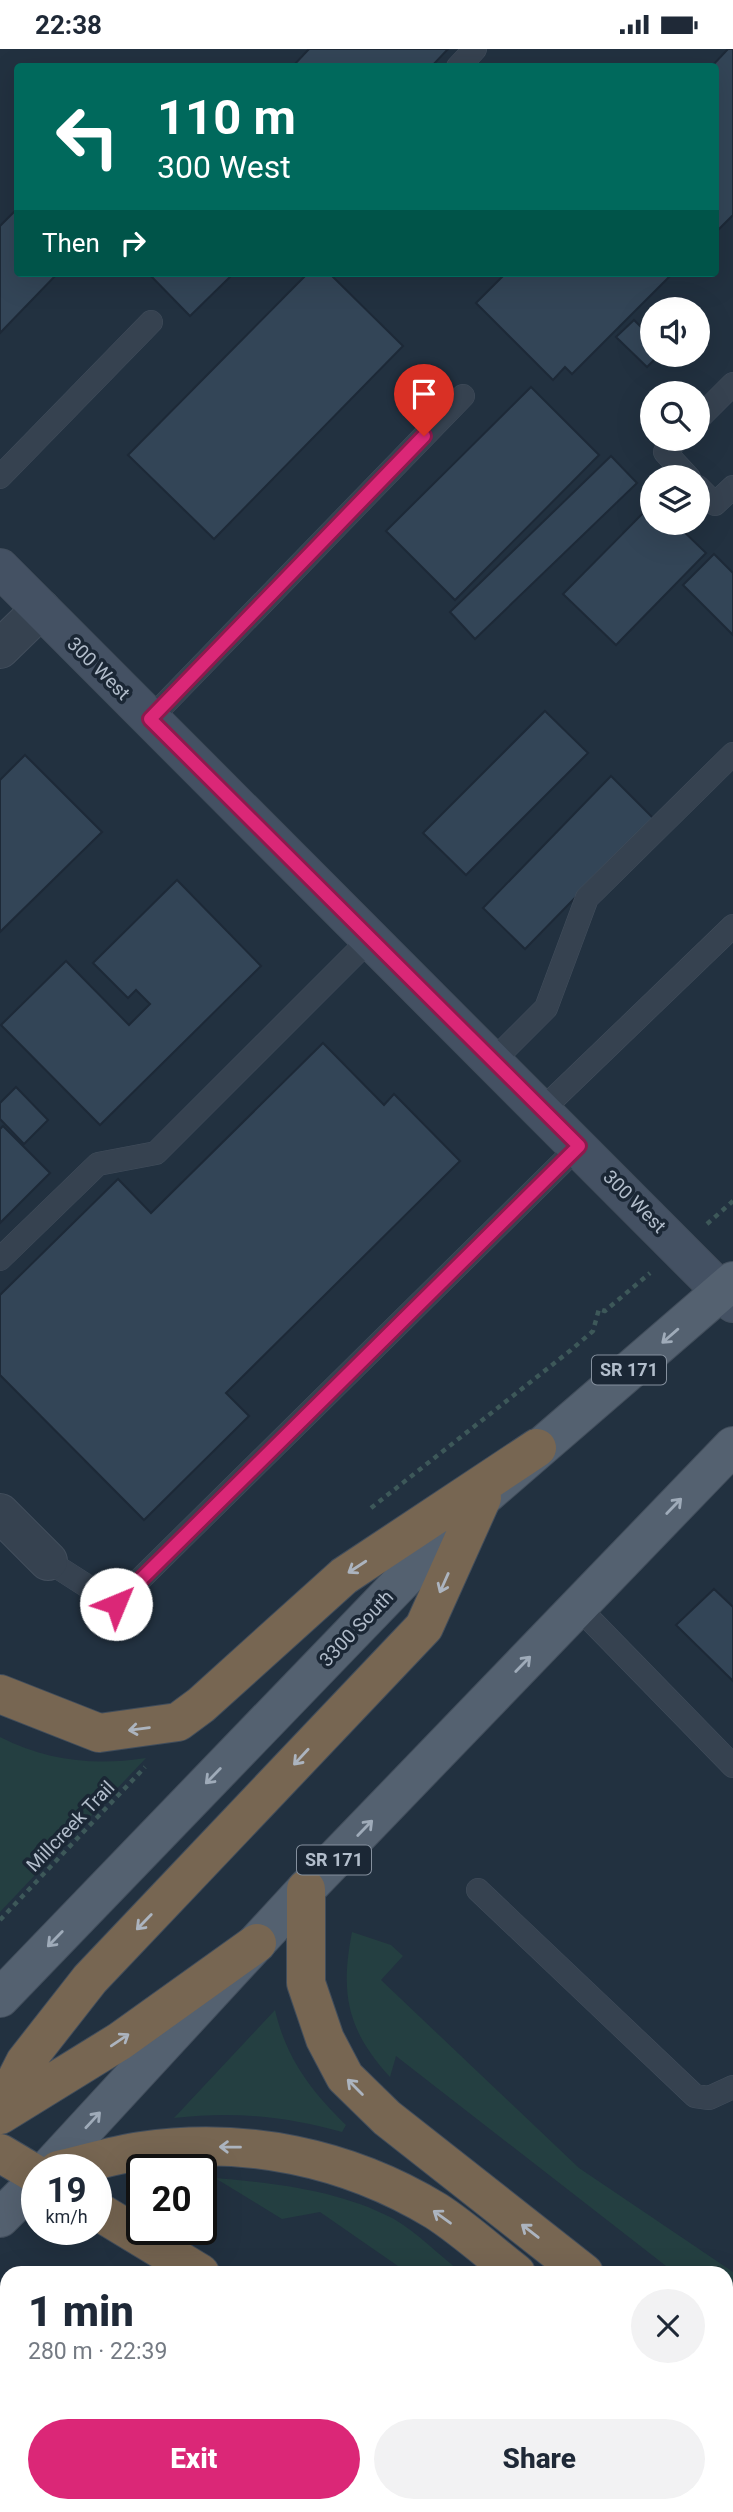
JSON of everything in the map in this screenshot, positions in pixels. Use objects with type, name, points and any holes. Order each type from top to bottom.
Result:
[{"type":"highway","points":[[0,1694],[99,1734],[177,1722],[201,1705],[344,1576],[537,1448]]},
{"type":"highway","points":[[0,2113],[8,2091],[37,2044],[90,1979],[424,1627],[482,1498]]},
{"type":"highway","points":[[306,1889],[306,1983],[325,2039],[345,2077],[387,2118],[575,2266]]},
{"type":"highway","points":[[0,2113],[120,2041],[257,1943]]},
{"type":"highway","points":[[112,2158],[174,2147],[237,2147],[309,2156],[374,2177],[427,2207],[507,2266]]},
{"type":"highway","points":[[0,2153],[21,2165]]},
{"type":"highway","points":[[0,2184],[21,2179]]},
{"type":"highway","points":[[112,2219],[189,2266]]},
{"type":"main road","name":"300 West","points":[[0,568],[579,1146],[729,1291]]},
{"type":"main road","name":"3300 South","points":[[0,1998],[482,1498],[537,1448],[729,1291]]},
{"type":"main road","name":"SR 171","points":[[62,2154],[306,1889],[733,1445]]},
{"type":"main road","points":[[0,2218],[21,2197]]},
{"type":"street","points":[[0,649],[41,609]]},
{"type":"street","points":[[0,1513],[48,1561]]},
{"type":"lane","points":[[462,63],[475,49]]},
{"type":"lane","points":[[0,477],[151,322]]},
{"type":"lane","points":[[710,407],[733,384]]},
{"type":"lane","points":[[150,719],[463,395]]},
{"type":"lane","points":[[666,451],[677,465]]},
{"type":"lane","points":[[710,499],[715,504],[733,487]]},
{"type":"lane","points":[[494,1061],[546,1009],[587,898],[733,754]]},
{"type":"lane","points":[[543,1109],[733,926]]},
{"type":"lane","points":[[0,1259],[98,1164],[156,1153],[372,937]]},
{"type":"lane","points":[[48,1561],[116,1604],[579,1146]]},
{"type":"lane","points":[[578,1607],[733,1766]]},
{"type":"lane","points":[[478,1890],[695,2096],[709,2098],[733,2087]]},
{"type":"path","name":"Millcreek Trail","points":[[0,1920],[150,1762]]},
{"type":"green space","points":[[0,1737],[35,1752],[72,1759],[108,1761],[146,1758],[0,1912]]},
{"type":"green space","points":[[352,1932],[391,1945],[403,1956],[381,1980],[579,2168],[724,2266],[666,2266],[396,2056],[390,2077],[364,2043],[350,2010],[347,1993],[348,1954]]},
{"type":"green space","points":[[275,2010],[293,2059],[311,2086],[346,2125],[342,2132],[259,2116],[174,2118]]},
{"type":"green space","points":[[217,2178],[306,2189],[373,2209],[403,2225],[454,2266],[398,2266],[320,2212],[282,2219]]},
{"type":"building","points":[[309,49],[448,49],[435,63],[296,63]]},
{"type":"building","points":[[728,49],[733,49],[733,215],[719,229],[719,63],[715,63]]},
{"type":"building","points":[[14,212],[14,277],[54,277],[0,333],[0,226]]},
{"type":"building","points":[[152,277],[230,277],[190,316]]},
{"type":"building","points":[[304,277],[333,277],[403,346],[214,539],[128,455]]},
{"type":"building","points":[[502,277],[669,277],[649,297],[640,297],[640,306],[572,374],[565,367],[553,380],[476,303]]},
{"type":"building","points":[[634,320],[640,326],[640,360],[616,337]]},
{"type":"building","points":[[531,387],[599,455],[455,600],[386,531]]},
{"type":"building","points":[[611,456],[637,483],[475,639],[450,612]]},
{"type":"building","points":[[640,516],[640,535],[687,535],[706,553],[616,645],[563,594]]},
{"type":"building","points":[[714,554],[733,573],[733,635],[683,585]]},
{"type":"building","points":[[545,711],[588,753],[466,875],[423,833]]},
{"type":"building","points":[[25,755],[102,832],[0,932],[0,780]]},
{"type":"building","points":[[611,776],[653,818],[525,949],[483,908]]},
{"type":"building","points":[[177,880],[261,966],[100,1125],[1,1025],[66,961],[129,1025],[150,1004],[136,990],[128,998],[93,963]]},
{"type":"building","points":[[323,1043],[384,1105],[394,1094],[460,1161],[226,1393],[249,1416],[144,1520],[0,1375],[0,1295],[118,1179],[151,1213]]},
{"type":"building","points":[[16,1087],[48,1120],[24,1144],[0,1119],[0,1103]]},
{"type":"building","points":[[3,1126],[50,1173],[0,1223],[0,1129]]},
{"type":"building","points":[[714,1589],[733,1607],[733,1681],[676,1625]]},
{"type":"route","points":[[116,1604],[579,1146],[372,937],[150,719],[424,436]]}]
